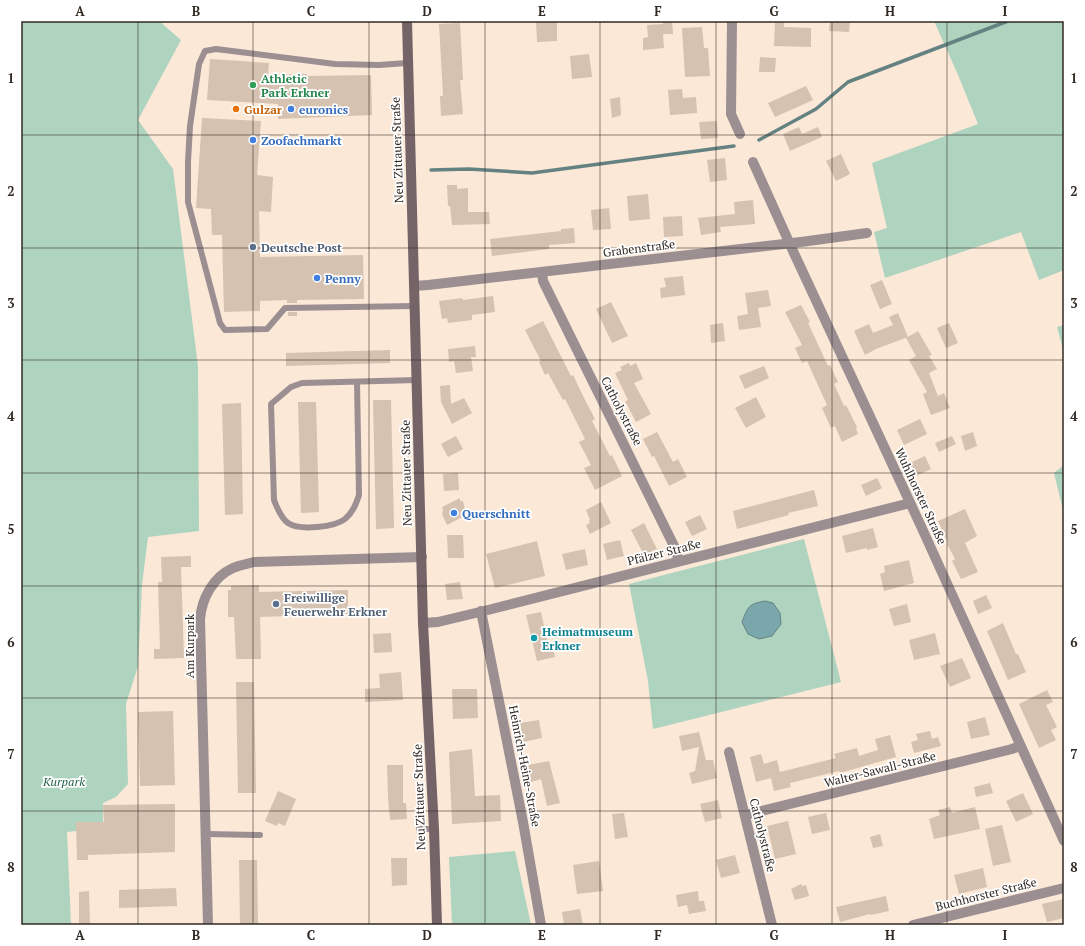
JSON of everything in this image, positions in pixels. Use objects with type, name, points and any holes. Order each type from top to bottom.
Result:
[{"type":"main road","name":"Neu Zittauer Straße","points":[[407,21],[423,623],[434,829],[437,925]]},
{"type":"street","points":[[732,21],[731,114],[740,134]]},
{"type":"street","name":"Wuhlhorster Straße","points":[[753,162],[1064,841]]},
{"type":"street","name":"Grabenstraße","points":[[414,286],[428,286],[867,233]]},
{"type":"street","name":"Catholystraße","points":[[542,272],[543,281],[674,546],[680,561]]},
{"type":"street","name":"Pfälzer Straße","points":[[423,623],[438,622],[910,504]]},
{"type":"street","name":"Am Kurpark","points":[[208,925],[200,619],[201,609],[208,592],[219,577],[232,568],[254,562],[422,557]]},
{"type":"street","name":"Heinrich-Heine-Straße","points":[[481,611],[542,925]]},
{"type":"street","name":"Walter-Sawall-Straße","points":[[745,815],[1020,746]]},
{"type":"street","name":"Catholystraße","points":[[729,752],[772,925]]},
{"type":"street","name":"Buchhorster Straße","points":[[913,925],[1064,888]]},
{"type":"lane","points":[[407,63],[379,65],[335,64],[216,49],[205,51],[199,64],[190,126],[188,202],[220,323],[225,330],[267,328],[284,308],[415,306]]},
{"type":"lane","points":[[356,382],[359,495],[354,510],[345,520],[333,525],[305,527],[289,524],[280,514],[274,500],[271,404],[291,387],[302,383],[417,380]]},
{"type":"lane","points":[[419,829],[434,829]]},
{"type":"lane","points":[[206,834],[260,835]]},
{"type":"green space","name":"Kurpark","points":[[21,21],[159,21],[181,40],[138,120],[173,169],[198,366],[199,531],[148,537],[142,585],[138,666],[126,704],[128,784],[116,797],[103,803],[103,828],[67,832],[71,925],[21,925]]},
{"type":"green space","points":[[934,21],[1064,21],[1064,270],[1039,280],[1021,232],[885,278],[874,232],[887,228],[872,163],[978,124]]},
{"type":"green space","points":[[1064,325],[1064,353],[1057,327]]},
{"type":"green space","points":[[1064,465],[1064,514],[1054,473]]},
{"type":"green space","points":[[804,539],[841,682],[653,729],[648,681],[629,584]]},
{"type":"green space","points":[[515,851],[531,925],[452,925],[449,857]]},
{"type":"water","points":[[765,601],[773,603],[780,613],[781,624],[772,636],[759,639],[748,634],[742,622],[746,612],[752,605]]},
{"type":"building","points":[[536,21],[557,21],[557,41],[537,42]]},
{"type":"building","points":[[663,21],[672,21],[673,34],[663,34],[664,48],[643,50],[643,38],[648,37],[647,25],[663,24]]},
{"type":"building","points":[[775,21],[784,21],[784,27],[811,28],[811,47],[774,46]]},
{"type":"building","points":[[830,21],[850,21],[849,32],[829,31]]},
{"type":"building","points":[[460,23],[463,80],[460,80],[463,114],[441,116],[440,96],[443,96],[439,24]]},
{"type":"building","points":[[702,27],[704,48],[708,48],[710,76],[685,77],[682,28]]},
{"type":"building","points":[[589,54],[592,77],[572,79],[570,56]]},
{"type":"building","points":[[760,57],[776,58],[775,72],[759,72]]},
{"type":"building","points":[[210,59],[269,63],[268,75],[371,75],[372,115],[278,119],[278,104],[207,100]]},
{"type":"building","points":[[806,86],[813,100],[775,117],[768,103]]},
{"type":"building","points":[[682,89],[683,98],[696,97],[697,113],[670,115],[668,90]]},
{"type":"building","points":[[620,97],[621,115],[612,118],[610,99]]},
{"type":"building","points":[[202,118],[261,121],[257,175],[273,177],[271,212],[259,211],[260,257],[363,255],[364,299],[297,300],[297,303],[287,303],[287,300],[260,301],[260,311],[224,312],[222,235],[212,235],[211,209],[196,208]]},
{"type":"building","points":[[717,121],[718,138],[701,139],[699,122]]},
{"type":"building","points":[[799,127],[802,134],[818,127],[822,137],[790,151],[783,134]]},
{"type":"building","points":[[841,154],[850,174],[836,181],[826,161]]},
{"type":"building","points":[[725,158],[727,180],[710,182],[707,160]]},
{"type":"building","points":[[447,185],[457,185],[457,189],[468,188],[468,212],[489,212],[490,224],[452,225],[450,206],[448,206]]},
{"type":"building","points":[[648,194],[650,219],[629,221],[627,196]]},
{"type":"building","points":[[753,200],[755,224],[720,227],[721,232],[701,235],[698,218],[735,214],[734,202]]},
{"type":"building","points":[[609,208],[611,229],[593,230],[591,210]]},
{"type":"building","points":[[682,216],[683,236],[664,237],[663,217]]},
{"type":"building","points":[[574,228],[575,243],[549,245],[549,249],[492,256],[490,239],[561,231],[561,229]]},
{"type":"building","points":[[683,276],[685,295],[661,298],[660,288],[666,287],[664,278]]},
{"type":"building","points":[[882,280],[892,304],[880,309],[870,285]]},
{"type":"building","points":[[768,290],[771,306],[758,308],[761,327],[739,330],[737,316],[748,314],[745,293]]},
{"type":"building","points":[[493,296],[495,312],[472,315],[472,320],[448,323],[447,318],[442,319],[439,301],[462,298],[463,300]]},
{"type":"building","points":[[611,302],[628,336],[612,343],[596,309]]},
{"type":"building","points":[[801,305],[810,322],[808,323],[828,366],[830,365],[838,382],[834,384],[844,406],[846,405],[857,427],[858,434],[842,442],[835,426],[831,428],[822,408],[827,405],[807,361],[802,363],[795,348],[802,345],[785,312]]},
{"type":"building","points":[[288,312],[297,312],[297,316],[288,316]]},
{"type":"building","points":[[898,313],[908,337],[876,349],[865,355],[854,331],[869,324],[873,333],[893,325],[889,317]]},
{"type":"building","points":[[543,321],[571,376],[573,375],[595,419],[592,421],[610,456],[612,455],[622,476],[595,490],[584,468],[591,465],[579,442],[585,439],[565,399],[563,400],[548,373],[545,375],[539,362],[541,361],[525,330]]},
{"type":"building","points":[[723,323],[725,341],[711,343],[710,325]]},
{"type":"building","points":[[949,323],[958,343],[946,348],[937,328]]},
{"type":"building","points":[[918,331],[932,355],[929,356],[937,369],[929,373],[938,396],[944,393],[950,408],[931,415],[923,394],[927,392],[909,360],[916,356],[906,338]]},
{"type":"building","points":[[475,346],[476,357],[471,357],[473,371],[456,373],[454,361],[449,362],[448,349]]},
{"type":"building","points":[[390,350],[390,363],[286,366],[286,353]]},
{"type":"building","points":[[629,363],[630,366],[636,363],[643,379],[634,383],[651,414],[636,422],[625,401],[628,400],[615,373],[622,370],[620,367]]},
{"type":"building","points":[[764,366],[769,378],[745,389],[739,376]]},
{"type":"building","points":[[450,385],[451,404],[464,398],[472,413],[452,424],[441,402],[440,386]]},
{"type":"building","points":[[756,397],[766,417],[746,428],[735,408]]},
{"type":"building","points":[[373,400],[391,400],[394,528],[376,529]]},
{"type":"building","points":[[298,402],[316,402],[319,512],[301,513]]},
{"type":"building","points":[[241,403],[243,514],[225,515],[222,404]]},
{"type":"building","points":[[920,419],[927,434],[904,445],[897,430]]},
{"type":"building","points":[[657,432],[673,462],[678,459],[687,477],[669,486],[654,456],[652,457],[643,439]]},
{"type":"building","points":[[973,432],[977,446],[965,451],[961,436]]},
{"type":"building","points":[[456,436],[463,449],[448,457],[441,444]]},
{"type":"building","points":[[952,436],[956,444],[939,452],[935,443]]},
{"type":"building","points":[[925,456],[931,469],[916,476],[910,463]]},
{"type":"building","points":[[458,473],[459,490],[444,491],[443,474]]},
{"type":"building","points":[[877,478],[882,488],[866,496],[861,485]]},
{"type":"building","points":[[814,490],[818,506],[788,513],[789,515],[737,529],[733,511]]},
{"type":"building","name":"Querschnitt","points":[[460,498],[460,501],[463,501],[466,515],[447,525],[442,514],[442,507]]},
{"type":"building","points":[[601,502],[611,523],[590,534],[586,525],[590,523],[590,520],[586,510]]},
{"type":"building","points":[[965,509],[977,536],[965,543],[978,572],[961,579],[952,561],[955,559],[938,521]]},
{"type":"building","points":[[700,515],[707,529],[692,536],[685,522]]},
{"type":"building","points":[[644,523],[657,549],[644,555],[631,530]]},
{"type":"building","points":[[873,528],[878,547],[846,553],[842,536]]},
{"type":"building","points":[[447,535],[463,535],[464,558],[448,558]]},
{"type":"building","points":[[620,540],[624,556],[607,560],[603,544]]},
{"type":"building","points":[[537,541],[545,576],[495,588],[486,554]]},
{"type":"building","points":[[585,549],[588,565],[566,570],[562,554]]},
{"type":"building","points":[[191,556],[191,567],[181,567],[184,658],[154,659],[154,649],[160,649],[158,582],[162,582],[161,557]]},
{"type":"building","points":[[909,560],[914,583],[884,591],[880,574],[885,572],[884,566]]},
{"type":"building","points":[[460,582],[463,599],[447,600],[445,584]]},
{"type":"building","points":[[259,585],[259,592],[348,590],[348,614],[260,617],[261,659],[236,659],[234,617],[228,617],[228,590],[231,590],[231,586]]},
{"type":"building","points":[[986,595],[992,608],[978,614],[973,601]]},
{"type":"building","points":[[907,604],[911,622],[894,626],[889,609]]},
{"type":"building","points":[[541,612],[548,644],[552,644],[555,657],[537,661],[526,615]]},
{"type":"building","points":[[1003,623],[1016,654],[1018,654],[1026,672],[1008,680],[987,631]]},
{"type":"building","points":[[391,633],[392,652],[374,653],[373,634]]},
{"type":"building","points":[[935,633],[940,654],[914,660],[909,640]]},
{"type":"building","points":[[962,658],[971,678],[950,687],[940,666]]},
{"type":"building","points":[[401,672],[403,700],[365,702],[365,689],[380,688],[379,674]]},
{"type":"building","points":[[236,682],[254,682],[256,793],[238,793]]},
{"type":"building","points":[[452,689],[477,689],[478,718],[453,719]]},
{"type":"building","points":[[1047,690],[1053,702],[1046,705],[1057,727],[1051,730],[1056,740],[1039,748],[1019,704]]},
{"type":"building","points":[[173,711],[175,785],[140,786],[138,712]]},
{"type":"building","points":[[985,717],[990,735],[971,739],[967,722]]},
{"type":"building","points":[[539,720],[542,738],[523,742],[520,723]]},
{"type":"building","points":[[930,731],[932,739],[938,737],[941,746],[914,753],[911,742],[918,740],[916,734]]},
{"type":"building","points":[[699,732],[706,760],[713,760],[717,778],[692,784],[689,773],[695,771],[699,747],[682,751],[679,736]]},
{"type":"building","points":[[890,735],[896,757],[840,773],[839,771],[790,783],[791,787],[774,791],[771,778],[756,782],[750,757],[761,754],[764,764],[777,760],[780,772],[836,758],[834,754],[857,748],[859,756],[878,750],[875,739]]},
{"type":"building","points":[[472,749],[475,796],[500,795],[501,821],[452,824],[449,752]]},
{"type":"building","points":[[549,761],[560,803],[547,806],[541,779],[531,782],[528,765]]},
{"type":"building","points":[[387,765],[403,765],[403,803],[406,803],[407,819],[390,820]]},
{"type":"building","points":[[990,783],[993,793],[976,797],[974,787]]},
{"type":"building","points":[[278,791],[296,799],[285,826],[278,823],[277,826],[265,821]]},
{"type":"building","points":[[1023,793],[1033,814],[1016,822],[1006,801]]},
{"type":"building","points":[[718,800],[722,818],[705,822],[700,804]]},
{"type":"building","points":[[175,804],[175,852],[88,855],[88,860],[77,860],[76,822],[104,822],[103,805]]},
{"type":"building","points":[[950,807],[952,813],[975,807],[980,829],[934,839],[929,819],[940,815],[938,810]]},
{"type":"building","points":[[624,813],[628,837],[615,839],[612,814]]},
{"type":"building","points":[[826,813],[830,830],[812,834],[808,817]]},
{"type":"building","points":[[788,821],[796,854],[775,859],[767,826]]},
{"type":"building","points":[[1002,825],[1011,862],[993,866],[985,829]]},
{"type":"building","points":[[880,834],[883,846],[873,848],[870,837]]},
{"type":"building","points":[[735,855],[740,873],[721,878],[716,860]]},
{"type":"building","points":[[391,858],[407,858],[407,885],[392,886]]},
{"type":"building","points":[[239,860],[257,860],[258,925],[240,925]]},
{"type":"building","points":[[599,861],[603,891],[577,894],[573,865]]},
{"type":"building","points":[[983,868],[987,887],[959,894],[954,875]]},
{"type":"building","points":[[801,884],[802,886],[806,885],[809,896],[795,900],[791,889]]},
{"type":"building","points":[[176,888],[177,906],[119,908],[119,890]]},
{"type":"building","points":[[89,891],[90,925],[79,925],[79,892]]},
{"type":"building","points":[[698,891],[699,901],[704,901],[706,911],[689,914],[687,905],[678,907],[676,895]]},
{"type":"building","points":[[886,896],[889,911],[870,914],[840,922],[836,907]]},
{"type":"building","points":[[1064,899],[1064,918],[1047,922],[1042,904]]},
{"type":"building","points":[[580,909],[583,925],[564,925],[562,912]]},
{"type":"waterway","points":[[759,140],[816,109],[848,82],[1008,21]]},
{"type":"waterway","points":[[431,170],[469,169],[532,173],[734,146]]},
{"type":"place","name":"Athletic Park Erkner","points":[[253,85]]},
{"type":"place","name":"Gulzar","points":[[236,109]]},
{"type":"place","name":"euronics","points":[[291,109]]},
{"type":"place","name":"Zoofachmarkt","points":[[253,140]]},
{"type":"place","name":"Deutsche Post","points":[[253,247]]},
{"type":"place","name":"Penny","points":[[317,278]]},
{"type":"place","name":"Querschnitt","points":[[454,513]]},
{"type":"place","name":"Freiwillige Feuerwehr Erkner","points":[[276,604]]},
{"type":"place","name":"Heimatmuseum Erkner","points":[[534,638]]}]
